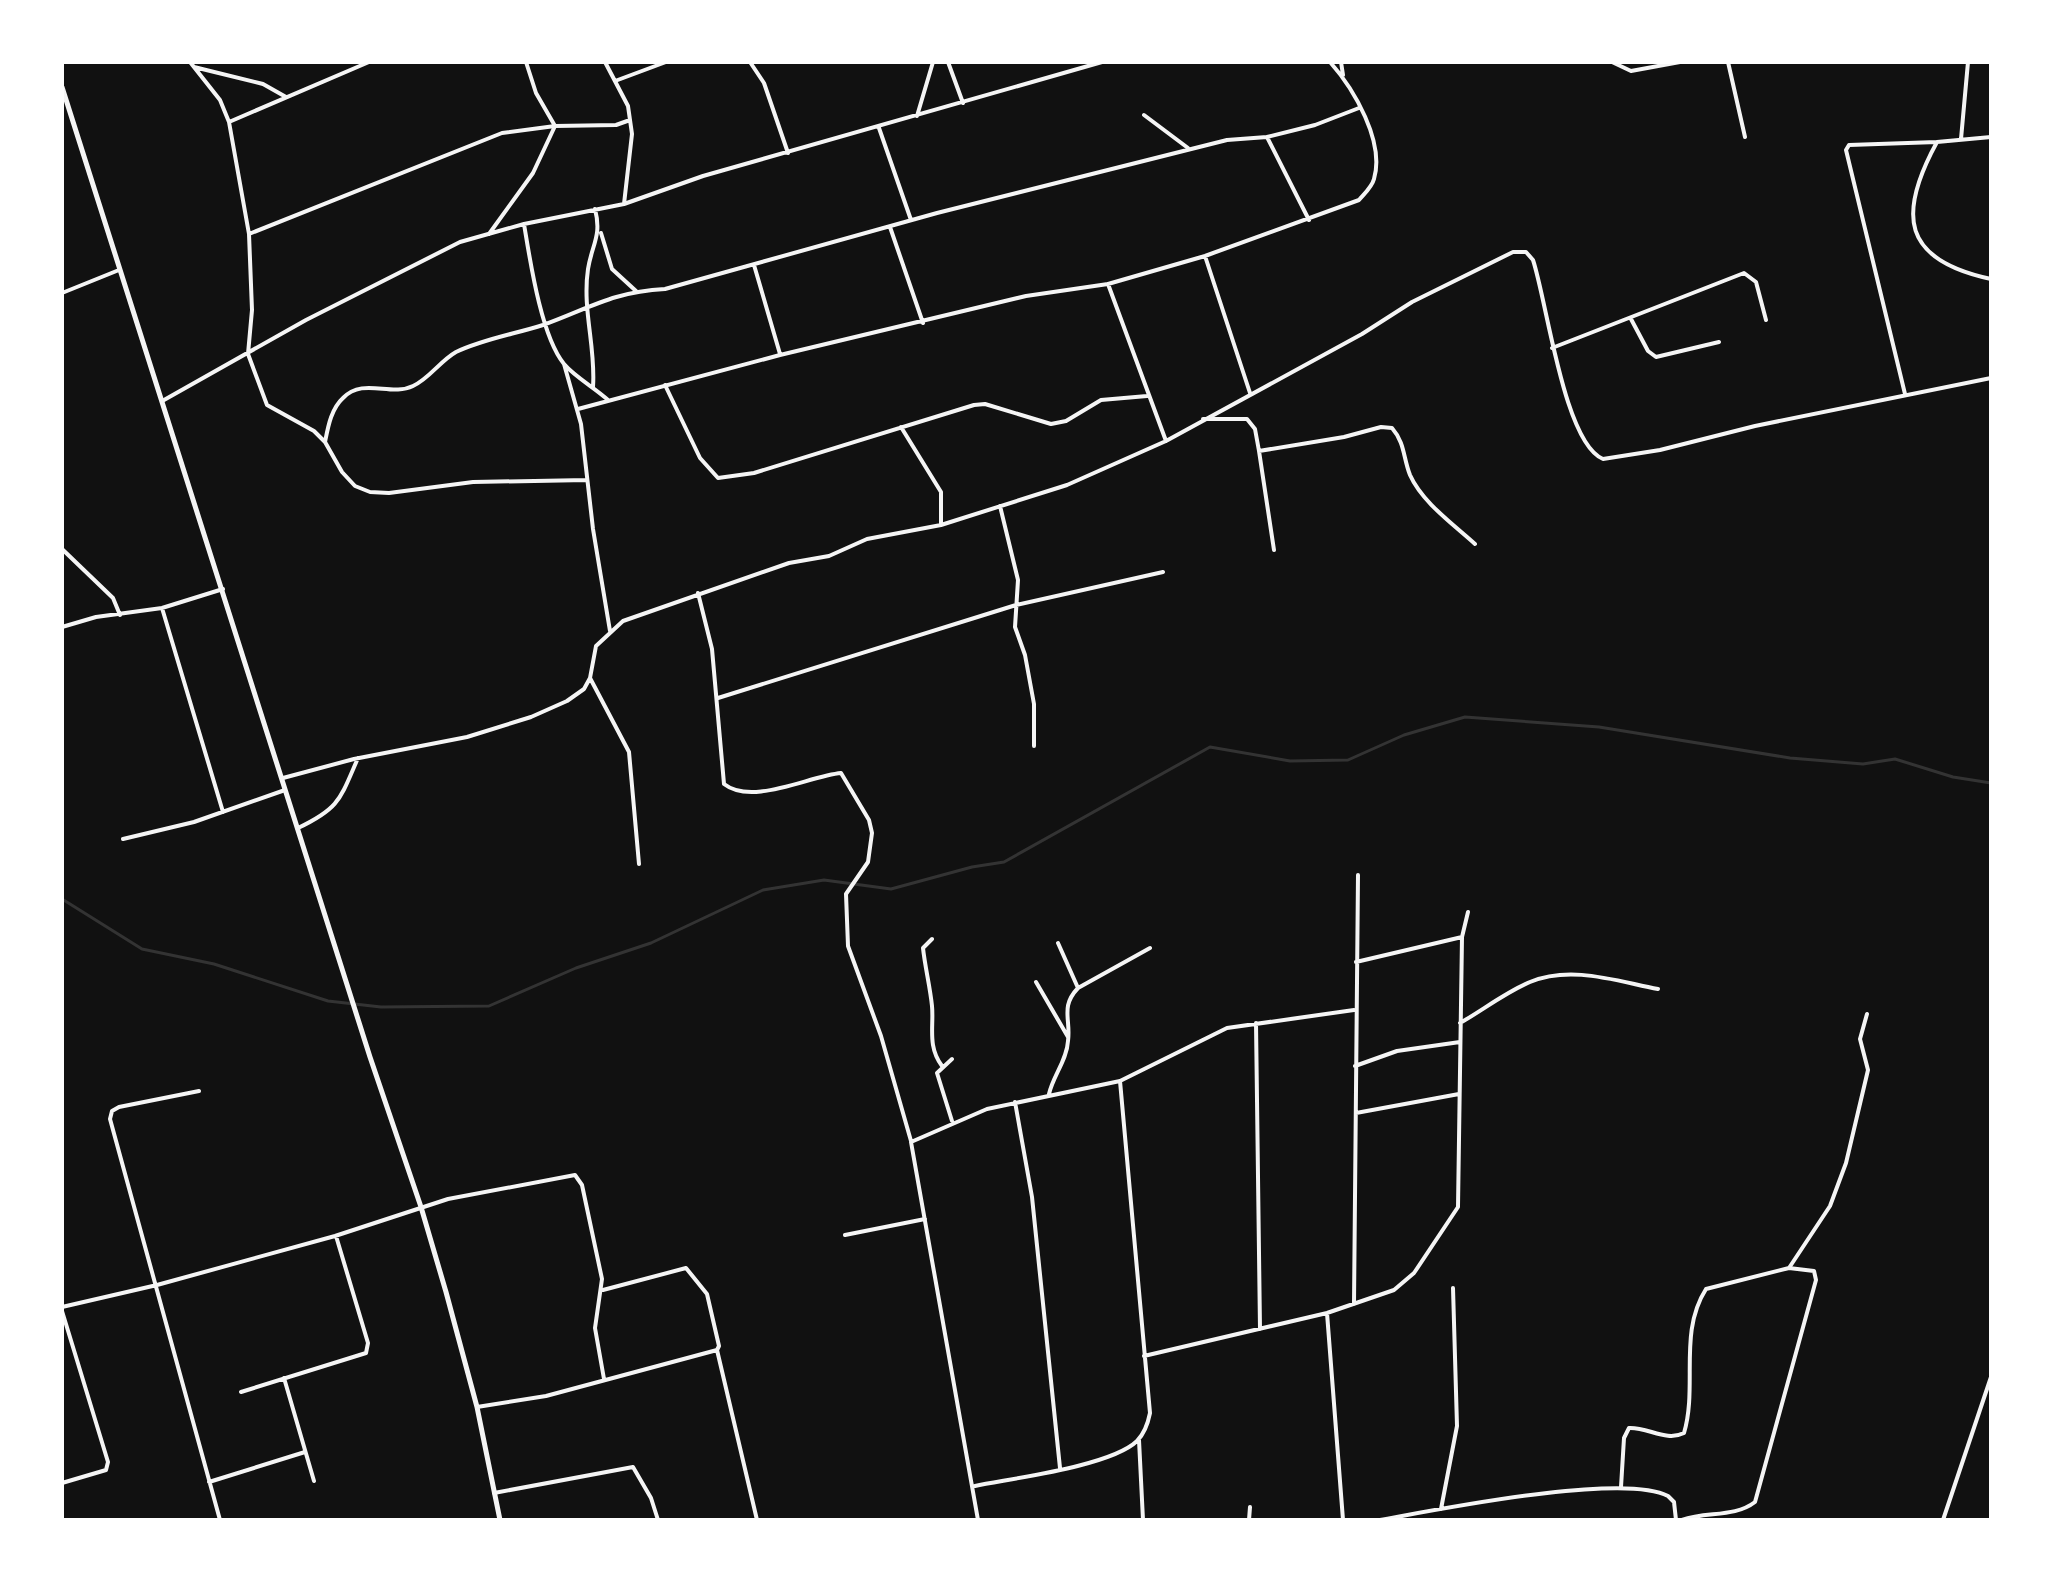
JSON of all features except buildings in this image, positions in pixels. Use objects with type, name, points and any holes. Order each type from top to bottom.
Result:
[{"type":"street","points":[[229,122],[369,62]]},
{"type":"street","points":[[526,62],[536,93],[555,126]]},
{"type":"street","points":[[605,62],[628,106],[630,120],[632,146],[624,204]]},
{"type":"street","points":[[615,81],[666,62]]},
{"type":"street","points":[[750,62],[764,83],[788,153]]},
{"type":"street","points":[[917,116],[933,62]]},
{"type":"street","points":[[948,62],[963,103]]},
{"type":"street","points":[[164,400],[402,270],[460,242],[524,224],[624,204],[703,176],[1102,62]]},
{"type":"street","points":[[578,409],[780,355],[1026,296],[1108,284],[1205,256],[1359,200],[1374,182],[1376,159],[1359,108],[1343,77],[1330,62]]},
{"type":"street","points":[[1341,62],[1343,77]]},
{"type":"street","points":[[1612,62],[1631,71],[1680,62]]},
{"type":"street","points":[[1728,62],[1745,137]]},
{"type":"street","points":[[1961,139],[1968,62]]},
{"type":"street","points":[[192,64],[263,84],[286,97]]},
{"type":"street","points":[[192,64],[220,100],[229,122],[249,234],[252,310],[248,354],[267,405],[314,431],[325,442],[342,472],[355,486],[370,492],[389,493],[473,482],[587,480]]},
{"type":"street","points":[[62,87],[421,1207],[477,1407],[500,1520]]},
{"type":"street","points":[[325,442],[330,419],[342,398],[350,392],[366,387],[401,390],[415,386],[457,352],[547,323],[585,305],[636,291],[665,289],[911,220],[1188,148],[1227,140],[1267,137],[1315,125],[1359,108]]},
{"type":"street","points":[[1144,115],[1188,148]]},
{"type":"street","points":[[249,234],[502,133],[555,126],[616,125],[630,120]]},
{"type":"street","points":[[489,234],[533,173],[555,126]]},
{"type":"street","points":[[879,128],[911,220]]},
{"type":"street","points":[[1267,137],[1309,220]]},
{"type":"street","points":[[1906,395],[1846,150],[1849,145],[1991,137]]},
{"type":"street","points":[[1937,142],[1918,176],[1912,200],[1922,247],[1934,259],[1949,267],[1991,279]]},
{"type":"street","points":[[595,209],[612,269],[636,291]]},
{"type":"street","points":[[524,224],[547,323],[578,409],[610,631]]},
{"type":"street","points":[[890,226],[923,323]]},
{"type":"street","points":[[593,387],[594,356],[588,338],[585,305],[590,259],[600,230]]},
{"type":"street","points":[[283,778],[358,758],[467,737],[531,717],[567,701],[584,689],[590,678],[596,646],[610,631],[642,612],[789,563],[829,556],[867,539],[941,525],[1067,485],[1166,441],[1201,419],[1362,334],[1412,302],[1513,252],[1526,252],[1533,260],[1541,284],[1552,348],[1585,445],[1603,459],[1660,450],[1991,378]]},
{"type":"street","points":[[1205,256],[1250,393]]},
{"type":"street","points":[[754,265],[776,332],[780,355]]},
{"type":"street","points":[[62,293],[121,270]]},
{"type":"street","points":[[1552,348],[1744,273],[1756,282],[1766,320]]},
{"type":"street","points":[[1108,284],[1166,441]]},
{"type":"street","points":[[1631,319],[1648,351],[1656,357],[1719,342]]},
{"type":"street","points":[[564,364],[608,400]]},
{"type":"street","points":[[665,385],[700,458],[718,478],[754,473],[900,426],[985,404],[1051,424],[1066,421],[1101,400],[1147,396]]},
{"type":"street","points":[[1201,419],[1247,419],[1255,429],[1274,550]]},
{"type":"street","points":[[900,426],[941,492],[941,525]]},
{"type":"street","points":[[1259,451],[1392,428],[1403,441],[1411,477],[1421,487],[1424,498],[1475,544]]},
{"type":"street","points":[[1000,506],[1018,580],[1015,627],[1025,655],[1034,704],[1034,746]]},
{"type":"street","points":[[62,549],[113,598],[120,616]]},
{"type":"street","points":[[718,698],[1016,605],[1163,572]]},
{"type":"street","points":[[62,627],[96,617],[162,608],[223,589]]},
{"type":"street","points":[[698,593],[712,649],[724,784],[734,792],[753,793],[841,773],[869,820],[872,833],[868,862],[846,894],[848,946],[881,1036],[911,1142],[978,1520]]},
{"type":"street","points":[[162,608],[223,812]]},
{"type":"street","points":[[590,678],[604,699],[629,752],[639,864]]},
{"type":"street","points":[[298,828],[328,814],[343,793],[358,758]]},
{"type":"street","points":[[123,839],[223,812],[286,790]]},
{"type":"street","points":[[1354,1304],[1354,1010],[1358,875]]},
{"type":"street","points":[[1144,1356],[1327,1313],[1394,1290],[1414,1273],[1458,1207],[1462,937],[1468,912]]},
{"type":"street","points":[[1355,962],[1462,937]]},
{"type":"street","points":[[932,939],[923,948],[932,1009],[928,1020],[934,1055],[942,1066]]},
{"type":"street","points":[[1058,943],[1078,988]]},
{"type":"street","points":[[1049,1094],[1069,1039],[1065,1010],[1069,997],[1078,988],[1150,948]]},
{"type":"street","points":[[1460,1023],[1530,982],[1553,976],[1582,973],[1658,989]]},
{"type":"street","points":[[1036,982],[1069,1039]]},
{"type":"street","points":[[911,1142],[952,1121],[1015,1102],[1120,1081],[1142,1073],[1212,1032],[1256,1022],[1354,1010]]},
{"type":"street","points":[[1789,1268],[1830,1206],[1846,1163],[1868,1070],[1860,1039],[1867,1014]]},
{"type":"street","points":[[1256,1022],[1260,1329]]},
{"type":"street","points":[[1355,1066],[1397,1051],[1460,1042]]},
{"type":"street","points":[[952,1059],[937,1073],[952,1121]]},
{"type":"street","points":[[1120,1081],[1150,1413],[1139,1440],[1143,1520]]},
{"type":"street","points":[[199,1091],[119,1107],[112,1111],[110,1119],[220,1520]]},
{"type":"street","points":[[1356,1113],[1459,1094]]},
{"type":"street","points":[[1015,1102],[1044,1301],[1060,1468]]},
{"type":"street","points":[[62,1483],[98,1474],[106,1470],[108,1462],[62,1309],[335,1236],[421,1207],[575,1175],[582,1185],[603,1290],[595,1328],[604,1379]]},
{"type":"street","points":[[845,1235],[925,1219]]},
{"type":"street","points":[[241,1392],[366,1353],[368,1343],[335,1236]]},
{"type":"street","points":[[603,1290],[686,1268],[707,1294],[757,1520]]},
{"type":"street","points":[[1380,1520],[1568,1490],[1621,1487],[1668,1496],[1674,1502],[1679,1520],[1703,1513],[1738,1513],[1755,1502],[1816,1280],[1814,1271],[1789,1268],[1762,1278],[1706,1289],[1690,1339],[1687,1364],[1692,1386],[1684,1433],[1677,1436],[1655,1434],[1629,1428],[1624,1438],[1621,1487]]},
{"type":"street","points":[[1441,1509],[1457,1426],[1453,1288]]},
{"type":"street","points":[[1327,1313],[1343,1520]]},
{"type":"street","points":[[477,1407],[546,1396],[717,1350]]},
{"type":"street","points":[[1943,1520],[1991,1377]]},
{"type":"street","points":[[284,1378],[314,1481]]},
{"type":"street","points":[[974,1486],[1103,1459],[1139,1440]]},
{"type":"street","points":[[209,1482],[305,1452]]},
{"type":"street","points":[[494,1493],[633,1467],[658,1520]]},
{"type":"street","points":[[1249,1520],[1250,1507]]},
{"type":"waterway","points":[[62,899],[142,949],[214,964],[328,1001],[381,1007],[489,1006],[576,968],[651,943],[763,890],[824,880],[891,889],[972,867],[1004,862],[1210,747],[1290,761],[1348,760],[1404,735],[1465,717],[1599,727],[1790,758],[1863,764],[1895,759],[1953,777],[1991,783]]}]
